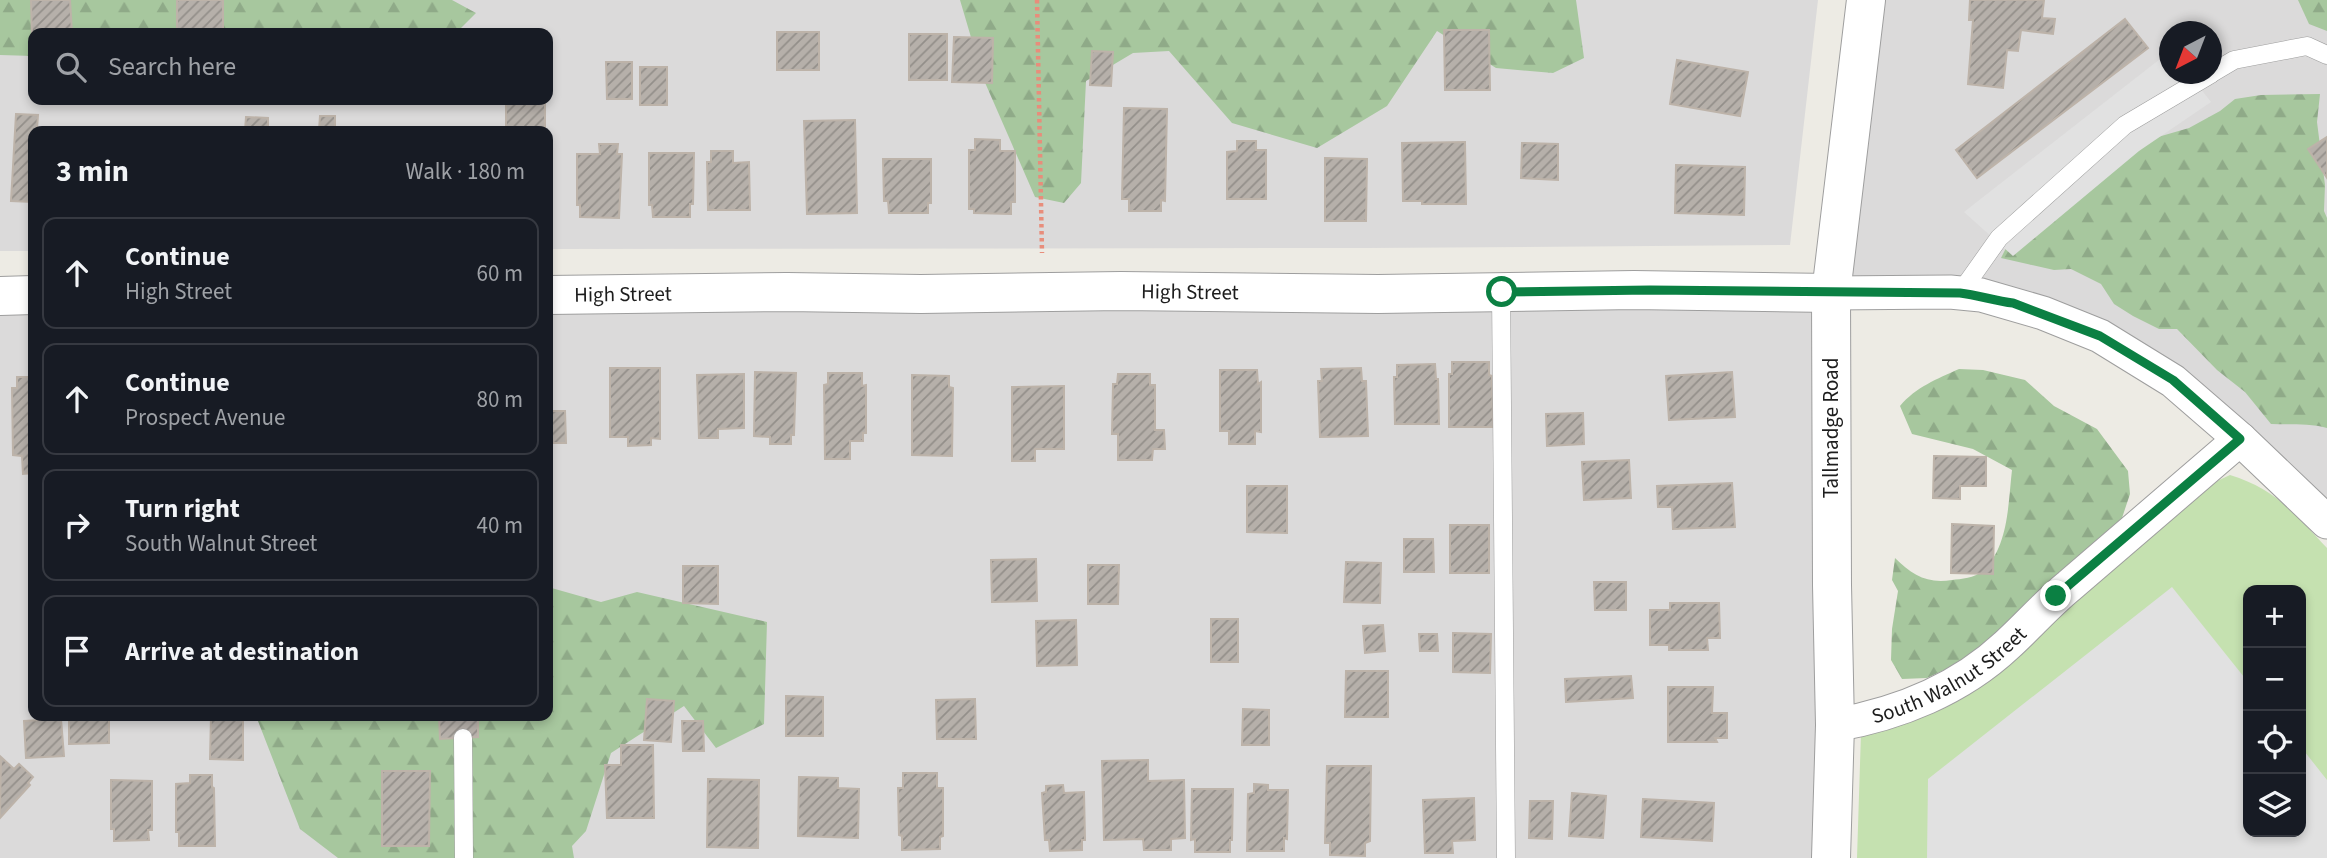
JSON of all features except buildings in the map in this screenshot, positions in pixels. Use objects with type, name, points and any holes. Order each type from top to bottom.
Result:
[{"type":"street","name":"Tallmadge Road","points":[[1831,858],[1835,725],[1831,293],[1866,0]]},
{"type":"street","name":"High Street","points":[[553,295],[1121,291],[1365,294],[1650,290],[1831,293]]},
{"type":"street","points":[[1831,293],[1981,295],[2013,303],[2100,336],[2173,380],[2327,522]]},
{"type":"street","points":[[0,296],[28,295]]},
{"type":"street","name":"South Walnut Street","points":[[1835,725],[1872,719],[1955,684],[2005,647],[2056,596],[2240,439]]},
{"type":"lane","points":[[2222,67],[2234,60],[2307,46],[2327,55]]},
{"type":"lane","points":[[1960,293],[1999,238],[2125,125],[2193,84]]},
{"type":"lane","points":[[1502,292],[1506,858]]},
{"type":"lane","points":[[463,738],[464,858]]},
{"type":"path","points":[[1037,0],[1042,253]]},
{"type":"shaded area","points":[[0,0],[1818,0],[1790,245],[553,249],[553,126],[28,126],[28,251],[0,251]]},
{"type":"shaded area","points":[[1867,0],[2327,0],[2327,522],[2240,439],[2043,313],[1831,293]]},
{"type":"shaded area","points":[[2159,60],[2159,84],[2197,84],[2211,102],[2139,151],[2013,256],[1964,212]]},
{"type":"shaded area","points":[[553,293],[1831,293],[1830,858],[0,858],[0,295],[28,295],[28,721],[553,721]]},
{"type":"shaded area","points":[[2172,587],[2243,676],[2243,837],[2306,837],[2306,753],[2327,780],[2327,858],[1927,858],[1928,779]]},
{"type":"green space","points":[[0,0],[452,0],[476,13],[461,28],[28,28],[28,56],[0,55]]},
{"type":"green space","points":[[960,0],[1576,0],[1584,58],[1553,73],[1496,68],[1437,31],[1387,106],[1317,148],[1232,123],[1169,51],[1133,53],[1086,81],[1081,183],[1064,203],[1035,197],[983,78]]},
{"type":"green space","points":[[2298,0],[2327,0],[2327,31],[2309,24]]},
{"type":"green space","points":[[2320,94],[2317,122],[2325,185],[2324,211],[2327,218],[2327,428],[2271,424],[2245,392],[2217,370],[2177,329],[2159,329],[2133,316],[2114,304],[2101,284],[2071,269],[2054,270],[2001,258],[2012,236],[2151,139],[2189,128],[2220,111],[2235,99],[2261,95]]},
{"type":"green space","points":[[1959,369],[1983,370],[2025,380],[2054,406],[2097,429],[2128,471],[2130,494],[2119,527],[2032,611],[1959,663],[1927,678],[1902,679],[1891,660],[1892,629],[1898,591],[1892,580],[1895,558],[1914,573],[1935,581],[1972,577],[1991,561],[1998,550],[2006,524],[2012,470],[1973,449],[1912,434],[1900,406],[1920,389]]},
{"type":"green space","points":[[2230,475],[2272,495],[2305,524],[2327,548],[2327,858],[1857,858],[1861,733],[2032,641],[2185,496]]},
{"type":"green space","points":[[553,588],[601,602],[637,592],[767,622],[764,724],[716,748],[684,706],[611,753],[586,831],[572,846],[574,858],[338,858],[300,829],[258,721],[553,721]]},
{"type":"route","points":[[1502,292],[1950,292],[1981,295],[2013,303],[2100,336],[2173,380],[2240,439],[2056,596]]}]
